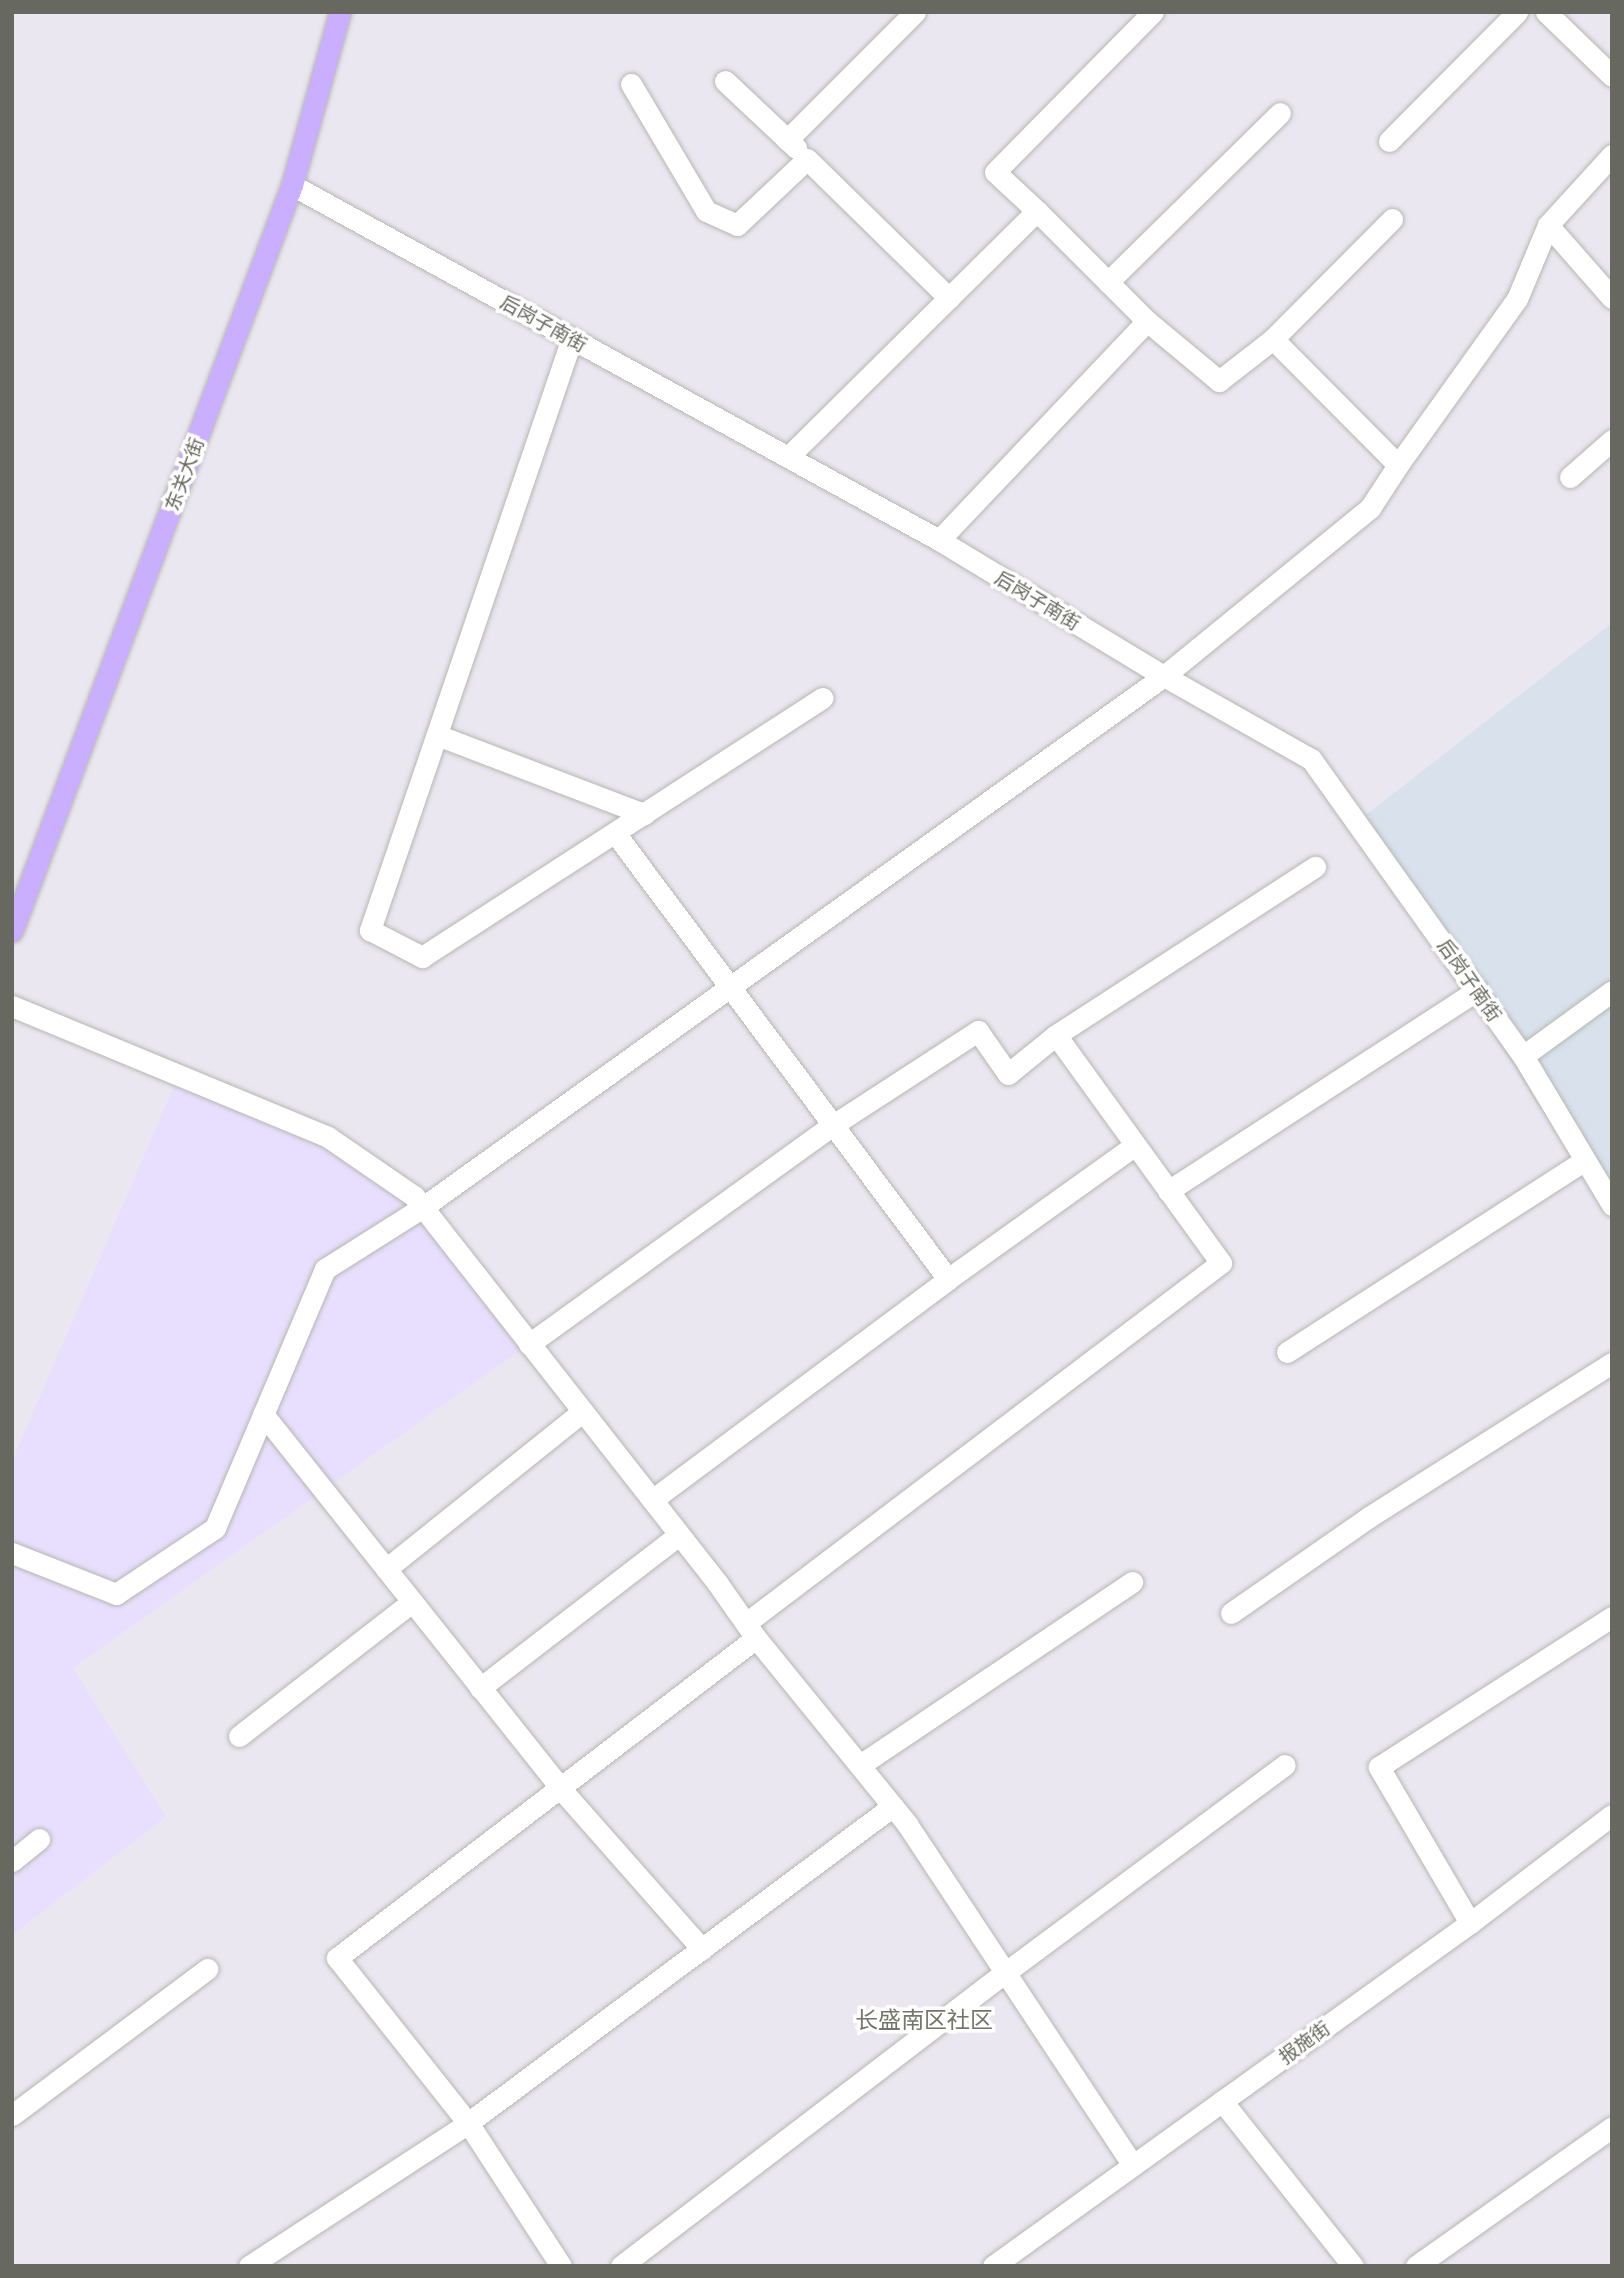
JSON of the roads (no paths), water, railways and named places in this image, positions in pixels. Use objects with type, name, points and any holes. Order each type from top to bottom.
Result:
[{"type":"main road","name":"东关大街","points":[[12,931],[292,185],[340,12]]},
{"type":"street","points":[[787,140],[915,12]]},
{"type":"street","points":[[1153,12],[995,172],[1147,321],[1219,381],[1273,339],[1392,219]]},
{"type":"street","points":[[1389,141],[1517,12]]},
{"type":"street","points":[[1546,12],[1612,76]]},
{"type":"street","points":[[725,81],[949,298]]},
{"type":"street","points":[[631,84],[706,211],[737,225],[807,159]]},
{"type":"street","points":[[1108,282],[1280,113]]},
{"type":"street","points":[[12,1553],[116,1594],[215,1528],[325,1269],[423,1207],[1164,676],[1370,508],[1517,299],[1548,225],[1612,155]]},
{"type":"street","name":"后岗子南街","points":[[292,185],[939,540],[1164,676],[1311,758],[1523,1056],[1612,1205]]},
{"type":"street","points":[[788,457],[1037,211]]},
{"type":"street","points":[[1548,225],[1612,298]]},
{"type":"street","points":[[939,540],[1147,321]]},
{"type":"street","points":[[572,338],[370,930],[422,957],[823,698]]},
{"type":"street","points":[[1273,339],[1398,466]]},
{"type":"street","points":[[1570,477],[1612,440]]},
{"type":"street","points":[[437,736],[644,814]]},
{"type":"street","points":[[615,833],[948,1279]]},
{"type":"street","points":[[529,1344],[833,1125],[978,1031],[1008,1074],[1056,1035],[1315,867]]},
{"type":"street","points":[[1168,1191],[1477,990]]},
{"type":"street","points":[[1523,1056],[1612,991]]},
{"type":"street","points":[[12,1006],[328,1138],[414,1196],[751,1631],[893,1806],[1133,2165]]},
{"type":"street","points":[[561,2266],[468,2123],[337,1958],[560,1788],[751,1631],[1221,1264],[1056,1035]]},
{"type":"street","points":[[652,1500],[948,1279],[1135,1145]]},
{"type":"street","points":[[1287,1352],[1585,1160]]},
{"type":"street","points":[[1231,1613],[1369,1517],[1612,1363]]},
{"type":"street","points":[[386,1569],[582,1412]]},
{"type":"street","points":[[263,1414],[560,1788],[702,1948]]},
{"type":"street","points":[[480,1688],[679,1535]]},
{"type":"street","points":[[860,1765],[1132,1583]]},
{"type":"street","points":[[239,1736],[412,1602]]},
{"type":"street","points":[[1470,1923],[1379,1767],[1612,1617]]},
{"type":"street","points":[[621,2266],[1006,1972],[1285,1766]]},
{"type":"street","points":[[249,2266],[468,2123],[893,1806]]},
{"type":"street","name":"报施街","points":[[993,2266],[1470,1923],[1612,1815]]},
{"type":"street","points":[[12,1861],[39,1839]]},
{"type":"street","points":[[12,2115],[207,1969]]},
{"type":"street","points":[[1222,2102],[1353,2266]]},
{"type":"street","points":[[1416,2266],[1612,2127]]},
{"type":"district","name":"长盛南区社区","points":[[924,2019]]}]
